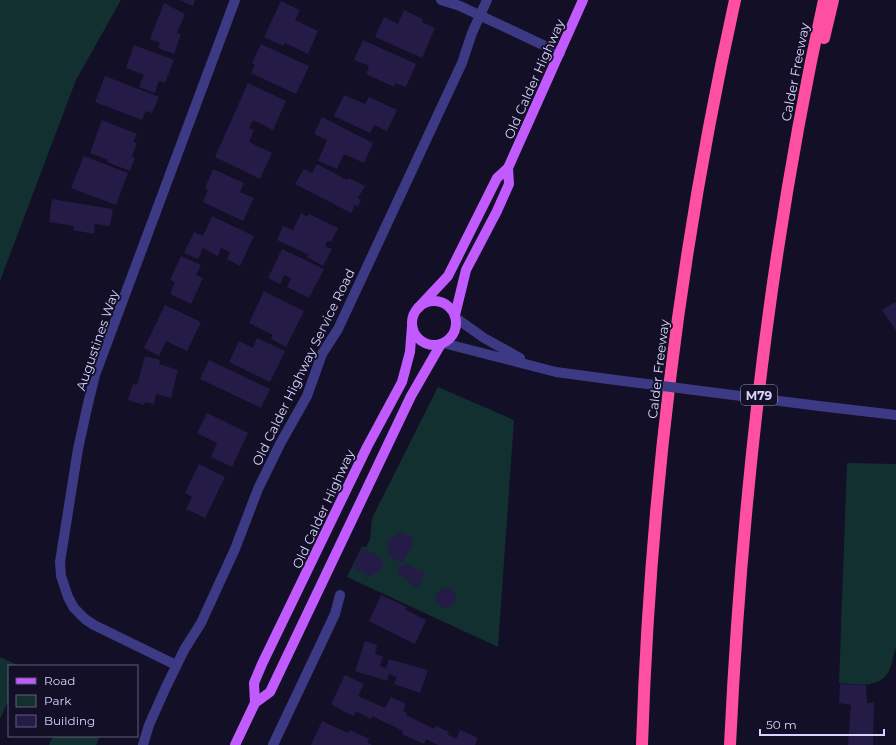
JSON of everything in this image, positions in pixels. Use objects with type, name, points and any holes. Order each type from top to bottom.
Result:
[{"type":"highway","name":"Calder Freeway","points":[[642,745],[652,560],[669,392],[697,199],[735,0]]},
{"type":"highway","name":"Calder Freeway","points":[[730,745],[738,592],[752,446],[768,324],[787,199],[803,102],[824,0]]},
{"type":"highway","points":[[787,199],[807,102],[833,0]]},
{"type":"main road","name":"Old Calder Highway","points":[[418,308],[448,276],[497,178],[508,168],[583,0]]},
{"type":"main road","name":"Old Calder Highway","points":[[455,317],[466,270],[497,211],[509,184],[508,168]]},
{"type":"main road","points":[[438,302],[451,309],[455,317],[454,333],[442,344],[435,345],[423,342],[414,332],[412,326],[414,314],[418,308],[424,304],[438,302]]},
{"type":"main road","name":"Old Calder Highway","points":[[255,703],[254,683],[262,664],[366,447],[402,382],[410,352],[412,326]]},
{"type":"main road","name":"Old Calder Highway","points":[[235,745],[255,703],[270,692],[410,396],[442,344]]},
{"type":"street","name":"Augustines Way","points":[[176,665],[94,625],[85,619],[74,608],[64,588],[60,562],[78,449],[95,375],[235,0]]},
{"type":"street","points":[[441,0],[480,15],[560,53]]},
{"type":"street","name":"Old Calder Highway Service Road","points":[[143,745],[149,725],[176,665],[201,623],[235,549],[258,489],[306,396],[318,362],[338,329],[462,63],[487,0]]},
{"type":"street","points":[[455,317],[484,338],[530,364]]},
{"type":"street","points":[[442,344],[530,364],[556,372],[896,415]]},
{"type":"street","points":[[273,745],[334,614],[340,595]]},
{"type":"green space","points":[[0,0],[121,0],[76,80],[0,281]]},
{"type":"green space","points":[[438,387],[514,420],[498,647],[347,577],[362,546],[366,547],[370,539],[372,518]]},
{"type":"green space","points":[[847,463],[896,464],[896,647],[887,674],[883,679],[871,684],[858,685],[839,683]]},
{"type":"green space","points":[[0,657],[18,665],[8,665],[8,701],[0,719]]},
{"type":"green space","points":[[53,737],[100,737],[96,745],[49,745]]},
{"type":"building","points":[[179,0],[195,0],[193,6]]},
{"type":"building","points":[[281,1],[300,10],[295,20],[318,31],[308,54],[285,43],[283,46],[264,37]]},
{"type":"building","points":[[164,3],[185,14],[177,33],[181,34],[174,54],[158,48],[160,43],[150,39]]},
{"type":"building","points":[[404,10],[423,19],[422,22],[435,28],[422,58],[375,37],[384,17],[398,24]]},
{"type":"building","points":[[363,40],[416,64],[406,87],[395,83],[394,87],[366,74],[369,66],[354,60]]},
{"type":"building","points":[[261,44],[309,66],[296,94],[251,73],[255,65],[252,63]]},
{"type":"building","points":[[134,45],[174,60],[165,83],[159,81],[155,93],[139,87],[144,75],[126,68]]},
{"type":"building","points":[[105,76],[159,97],[152,113],[146,111],[142,120],[95,102]]},
{"type":"building","points":[[248,83],[286,101],[273,130],[253,120],[249,128],[254,130],[249,142],[272,153],[260,179],[215,157]]},
{"type":"building","points":[[344,95],[365,104],[369,97],[397,110],[387,131],[374,125],[370,133],[334,116]]},
{"type":"building","points":[[322,117],[373,143],[364,163],[344,154],[337,169],[318,161],[327,140],[314,134]]},
{"type":"building","points":[[102,120],[137,134],[133,142],[137,143],[132,156],[135,158],[130,171],[107,162],[108,160],[90,153]]},
{"type":"building","points":[[84,156],[128,173],[116,205],[71,188]]},
{"type":"building","points":[[317,164],[347,180],[349,178],[365,186],[358,198],[361,200],[358,207],[355,205],[351,213],[295,184],[304,169],[312,173]]},
{"type":"building","points":[[213,169],[244,183],[240,192],[254,198],[243,221],[203,202],[208,190],[205,188]]},
{"type":"building","points":[[52,199],[113,209],[110,226],[95,224],[94,234],[73,230],[74,226],[49,222]]},
{"type":"building","points":[[301,213],[308,217],[309,214],[338,228],[331,242],[327,241],[325,246],[332,249],[323,266],[307,257],[309,255],[277,240],[283,226],[293,230]]},
{"type":"building","points":[[212,216],[254,236],[240,266],[227,259],[230,252],[221,248],[218,256],[203,248],[198,259],[184,253],[194,232],[203,236]]},
{"type":"building","points":[[282,249],[324,269],[309,298],[287,287],[291,279],[284,275],[280,284],[268,278]]},
{"type":"building","points":[[181,256],[201,265],[196,275],[203,278],[191,304],[170,294],[175,282],[170,280]]},
{"type":"building","points":[[264,291],[304,311],[286,347],[271,339],[273,335],[249,323]]},
{"type":"building","points":[[895,302],[896,303],[896,331],[882,310]]},
{"type":"building","points":[[165,305],[201,322],[187,351],[166,341],[159,356],[144,348]]},
{"type":"building","points":[[257,338],[285,351],[270,382],[229,362],[239,341],[253,348]]},
{"type":"building","points":[[145,356],[160,360],[159,364],[178,370],[171,398],[156,394],[154,404],[145,402],[144,405],[128,400],[133,384],[137,385]]},
{"type":"building","points":[[209,360],[270,389],[261,408],[200,379]]},
{"type":"building","points":[[207,413],[248,433],[232,467],[211,457],[217,443],[197,433]]},
{"type":"building","points":[[199,464],[225,477],[205,518],[186,509],[192,497],[185,493]]},
{"type":"building","points":[[398,531],[414,538],[411,544],[413,545],[402,563],[387,555],[390,548],[386,546],[391,537],[395,539]]},
{"type":"building","points":[[362,548],[381,557],[380,561],[384,563],[378,574],[374,572],[372,577],[353,568]]},
{"type":"building","points":[[405,564],[425,573],[418,588],[408,583],[410,580],[397,574],[400,566],[403,568]]},
{"type":"building","points":[[446,588],[453,591],[456,598],[453,605],[446,608],[439,605],[436,598],[439,591]]},
{"type":"building","points":[[381,595],[407,607],[406,610],[426,620],[415,644],[369,621]]},
{"type":"building","points":[[365,641],[377,645],[375,654],[383,657],[380,666],[386,668],[389,659],[428,670],[420,693],[394,684],[397,677],[389,674],[387,681],[355,671]]},
{"type":"building","points":[[345,675],[364,684],[358,696],[385,708],[391,697],[406,704],[403,711],[407,713],[406,715],[434,729],[436,726],[449,732],[447,734],[456,739],[460,730],[478,738],[475,745],[438,745],[426,739],[424,744],[402,734],[403,731],[372,716],[371,719],[356,711],[354,716],[343,711],[331,704]]},
{"type":"building","points":[[840,684],[866,685],[867,703],[874,703],[873,745],[848,745],[851,705],[839,703]]},
{"type":"building","points":[[322,721],[348,733],[350,730],[369,739],[367,742],[372,745],[311,745]]}]
